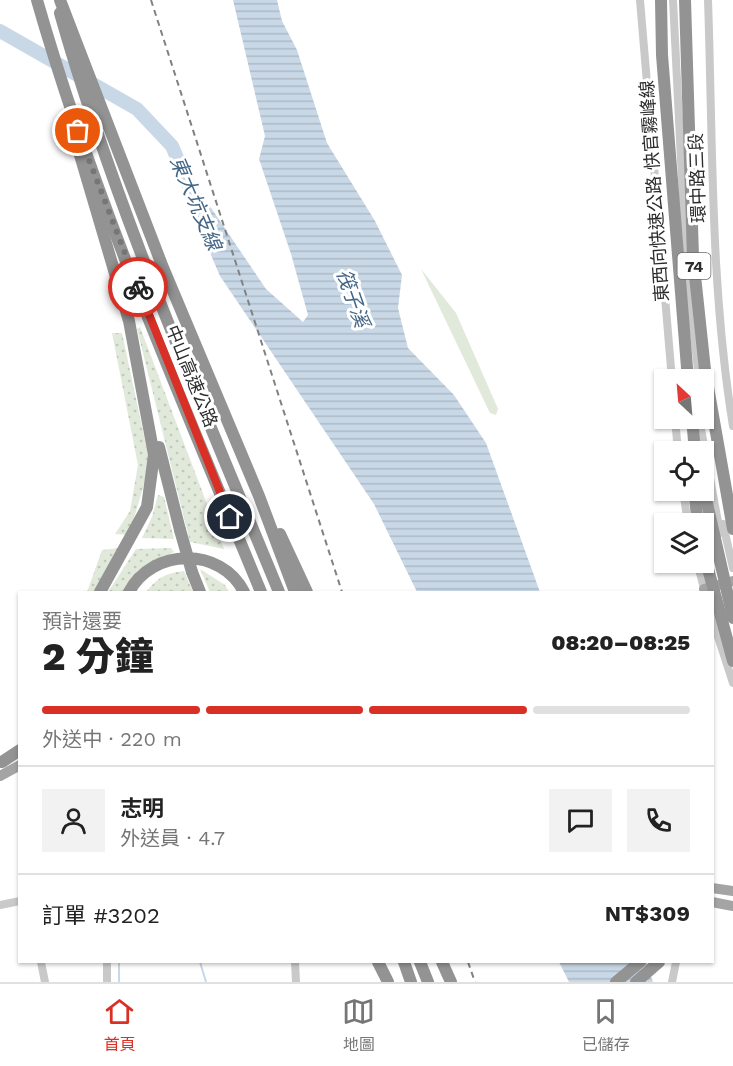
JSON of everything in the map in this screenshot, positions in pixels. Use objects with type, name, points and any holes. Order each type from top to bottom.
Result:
[{"type":"highway","name":"中山高速公路","points":[[37,0],[70,110],[162,350],[261,591]]},
{"type":"highway","name":"中山高速公路","points":[[58,0],[69,45],[99,119],[139,245],[279,591]]},
{"type":"highway","points":[[58,0],[82,52],[99,119],[259,496],[295,591]]},
{"type":"highway","name":"東西向快速公路 快官霧峰線","points":[[661,0],[663,66],[678,289],[687,369]]},
{"type":"highway","name":"東西向快速公路 快官霧峰線","points":[[685,0],[693,257],[705,370],[718,458],[733,529]]},
{"type":"highway","points":[[70,110],[86,177],[129,321],[145,396],[180,530],[200,591]]},
{"type":"highway","points":[[101,591],[141,520],[151,493],[154,455],[145,396]]},
{"type":"highway","points":[[718,458],[733,488]]},
{"type":"highway","points":[[259,496],[306,591]]},
{"type":"highway","points":[[706,501],[733,618]]},
{"type":"highway","points":[[130,591],[141,576],[153,566],[168,560],[184,558],[200,560],[215,566],[237,582],[243,591]]},
{"type":"highway","points":[[709,573],[733,661]]},
{"type":"highway","points":[[1,763],[18,753]]},
{"type":"highway","points":[[379,963],[390,982]]},
{"type":"highway","points":[[384,963],[390,982]]},
{"type":"highway","points":[[404,963],[411,982]]},
{"type":"highway","points":[[420,963],[428,982]]},
{"type":"highway","points":[[442,963],[451,982]]},
{"type":"highway","points":[[616,982],[639,963]]},
{"type":"highway","points":[[636,982],[659,963]]},
{"type":"main road","points":[[705,591],[732,588]]},
{"type":"main road","points":[[714,599],[732,588]]},
{"type":"main road","points":[[0,776],[18,766]]},
{"type":"main road","points":[[714,888],[733,891]]},
{"type":"main road","points":[[714,902],[733,906]]},
{"type":"street","points":[[640,0],[671,369]]},
{"type":"street","name":"環中路三段","points":[[668,0],[681,259],[692,369]]},
{"type":"street","name":"環中路三段","points":[[673,0],[686,259],[698,369]]},
{"type":"street","name":"環中路三段","points":[[708,0],[718,280],[726,384],[733,426]]},
{"type":"street","points":[[701,429],[711,492],[732,588]]},
{"type":"street","points":[[706,429],[715,492],[733,568]]},
{"type":"street","points":[[701,573],[705,591]]},
{"type":"street","points":[[714,624],[733,683]]},
{"type":"street","points":[[0,905],[18,901]]},
{"type":"street","points":[[41,963],[45,982]]},
{"type":"street","points":[[107,963],[107,982]]},
{"type":"street","points":[[295,963],[296,982]]},
{"type":"street","points":[[672,982],[676,963]]},
{"type":"shaded area","points":[[421,269],[456,313],[498,409],[496,415],[490,413]]},
{"type":"shaded area","points":[[140,327],[224,549],[190,542],[137,329]]},
{"type":"shaded area","points":[[112,333],[122,333],[150,464],[129,535],[115,534],[130,511],[138,465]]},
{"type":"shaded area","points":[[158,495],[164,497],[174,539],[142,538],[152,517]]},
{"type":"shaded area","points":[[120,548],[97,591],[87,591],[102,550]]},
{"type":"shaded area","points":[[171,548],[174,552],[137,571],[127,591],[109,591],[136,549]]},
{"type":"shaded area","points":[[200,569],[225,585],[228,591],[210,591]]},
{"type":"shaded area","points":[[184,571],[193,591],[147,591],[162,577]]},
{"type":"water","name":"筏子溪","points":[[233,0],[277,0],[282,21],[297,50],[327,143],[375,221],[402,275],[398,308],[408,348],[454,395],[486,443],[540,591],[417,591],[374,504],[220,276],[192,211],[201,193],[266,289],[303,322],[308,315],[291,254],[259,159],[265,136]]},
{"type":"water","points":[[560,963],[646,963],[653,982],[569,982]]},
{"type":"waterway","name":"東大坑支線","points":[[0,31],[137,109],[172,146],[202,217]]},
{"type":"waterway","points":[[119,963],[119,982]]},
{"type":"waterway","points":[[200,963],[206,982]]},
{"type":"railway","points":[[151,0],[342,591]]},
{"type":"railway","points":[[468,963],[475,982]]},
{"type":"way so far","points":[[78,131],[138,287]]},
{"type":"route","points":[[138,287],[230,517]]}]
